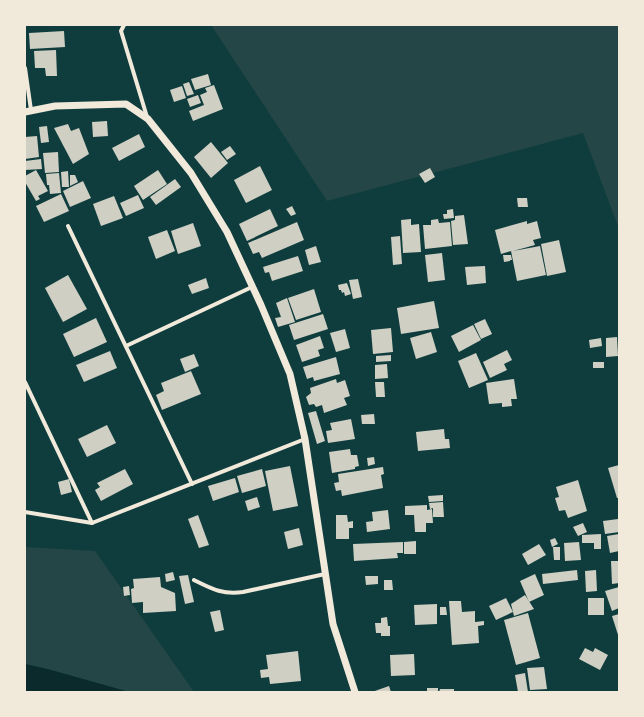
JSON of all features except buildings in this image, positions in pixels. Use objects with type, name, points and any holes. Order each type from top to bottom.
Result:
[{"type":"street","points":[[124,25],[121,31],[148,120]]},
{"type":"street","points":[[25,68],[28,111],[55,106],[126,104],[148,120],[191,173],[226,232],[290,374],[305,439],[333,624],[354,692]]},
{"type":"street","points":[[68,226],[192,484]]},
{"type":"street","points":[[126,346],[252,287]]},
{"type":"street","points":[[25,382],[92,523]]},
{"type":"street","points":[[25,512],[92,523],[305,439]]},
{"type":"street","points":[[194,580],[216,590],[231,594],[325,574]]},
{"type":"shaded area","points":[[211,25],[619,25],[619,229],[583,133],[327,201]]},
{"type":"shaded area","points":[[25,547],[95,551],[194,692],[129,692],[25,664]]},
{"type":"shaded area","points":[[25,664],[51,670],[129,692],[25,692]]}]
